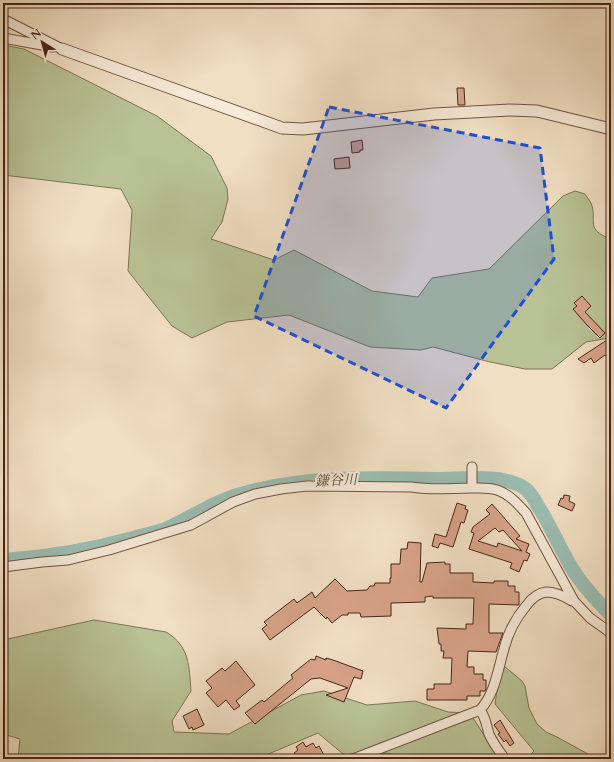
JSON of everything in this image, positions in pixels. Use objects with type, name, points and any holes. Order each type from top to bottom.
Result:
[{"type":"street","points":[[3,19],[62,49],[282,128],[303,129],[434,114],[510,110],[537,111],[611,129]]},
{"type":"street","points":[[3,38],[62,49]]},
{"type":"street","points":[[472,467],[472,488]]},
{"type":"street","points":[[3,567],[68,560],[109,550],[190,525],[233,502],[255,494],[281,489],[307,486],[411,487],[425,489],[482,487],[498,490],[506,494],[519,505],[526,513],[574,602],[590,618],[611,634]]},
{"type":"street","points":[[357,758],[468,716],[480,710],[489,698],[510,631],[517,617],[530,601],[537,595],[546,592],[561,595],[574,602]]},
{"type":"street","points":[[480,710],[486,717],[493,742],[505,759]]},
{"type":"highlighted area","points":[[329,107],[540,148],[554,259],[446,408],[254,316]]},
{"type":"green space","points":[[3,45],[24,49],[157,116],[211,156],[227,188],[228,199],[222,222],[211,239],[274,260],[294,250],[372,291],[418,297],[432,278],[489,269],[563,196],[575,191],[585,194],[593,209],[594,224],[597,232],[611,239],[611,340],[609,338],[586,342],[552,369],[525,369],[490,362],[433,347],[421,350],[370,347],[289,315],[227,322],[192,338],[172,326],[128,271],[132,210],[121,189],[3,175]]},
{"type":"green space","points":[[94,620],[166,632],[180,644],[184,650],[189,665],[191,691],[172,721],[174,732],[229,734],[301,695],[324,691],[367,705],[415,701],[448,712],[470,713],[499,759],[414,759],[387,753],[365,759],[349,759],[318,733],[254,759],[18,759],[20,739],[3,734],[3,640]]},
{"type":"green space","points":[[504,666],[522,681],[525,686],[529,708],[537,724],[546,732],[597,759],[526,759],[534,751],[495,704],[499,677]]},
{"type":"building","points":[[457,88],[464,88],[465,105],[458,105]]},
{"type":"building","points":[[362,140],[363,150],[352,153],[351,142]]},
{"type":"building","points":[[349,157],[350,168],[335,169],[334,159]]},
{"type":"building","points":[[582,296],[591,306],[585,312],[605,333],[600,338],[573,309],[577,306],[574,303]]},
{"type":"building","points":[[607,340],[611,345],[611,353],[606,356],[605,355],[594,363],[591,358],[584,363],[578,359]]},
{"type":"building","points":[[564,495],[570,496],[569,501],[575,504],[572,511],[558,505],[561,498],[563,499]]},
{"type":"building","points":[[457,503],[466,506],[465,509],[468,510],[464,523],[461,522],[453,547],[440,543],[438,548],[432,546],[435,534],[446,537]]},
{"type":"building","points":[[492,504],[520,536],[516,539],[529,544],[526,552],[530,554],[527,561],[524,560],[519,572],[510,568],[512,563],[469,549],[474,533],[471,532],[473,527],[490,514],[486,510]],"holes":[[[495,528],[499,532],[503,530],[522,551],[498,543],[497,547],[478,541]]]},
{"type":"building","points":[[408,542],[421,543],[420,582],[422,582],[427,563],[445,562],[445,564],[450,564],[450,573],[473,573],[473,582],[494,583],[494,581],[508,581],[508,586],[515,586],[515,592],[519,592],[519,605],[489,604],[489,633],[503,633],[496,652],[468,651],[467,667],[474,667],[474,674],[483,674],[483,680],[486,680],[486,689],[485,691],[480,691],[480,696],[467,696],[467,700],[427,700],[427,689],[434,689],[434,684],[451,684],[452,658],[443,658],[444,651],[441,651],[437,628],[466,629],[466,624],[473,624],[474,598],[425,597],[425,602],[391,603],[391,616],[361,617],[360,613],[348,613],[348,615],[342,615],[332,623],[314,607],[270,640],[262,629],[267,625],[264,622],[294,599],[297,603],[312,592],[315,598],[335,579],[347,591],[367,590],[370,586],[374,586],[375,583],[390,583],[391,564],[400,564],[401,549],[407,549]]},
{"type":"building","points":[[316,656],[326,660],[326,658],[333,660],[363,671],[361,679],[354,677],[344,702],[326,695],[348,688],[320,678],[311,679],[255,724],[245,713],[262,700],[264,702],[293,678],[291,675],[311,659],[315,660]]},
{"type":"building","points":[[236,661],[255,685],[236,701],[240,706],[234,710],[226,700],[218,707],[206,693],[212,688],[206,681],[222,668],[225,671]]},
{"type":"building","points":[[197,709],[204,725],[193,730],[192,727],[189,729],[183,716]]},
{"type":"building","points":[[500,720],[514,743],[510,746],[506,740],[504,742],[494,725]]},
{"type":"building","points":[[303,742],[306,747],[313,743],[316,748],[319,746],[325,757],[322,759],[312,759],[310,755],[302,759],[285,759],[295,754],[294,753],[298,750],[296,747]]},
{"type":"waterway","name":"鎌谷川","points":[[3,560],[52,555],[85,549],[163,530],[209,506],[228,498],[271,487],[319,480],[482,478],[504,480],[514,483],[523,487],[530,493],[577,576],[590,593],[611,615]]}]
